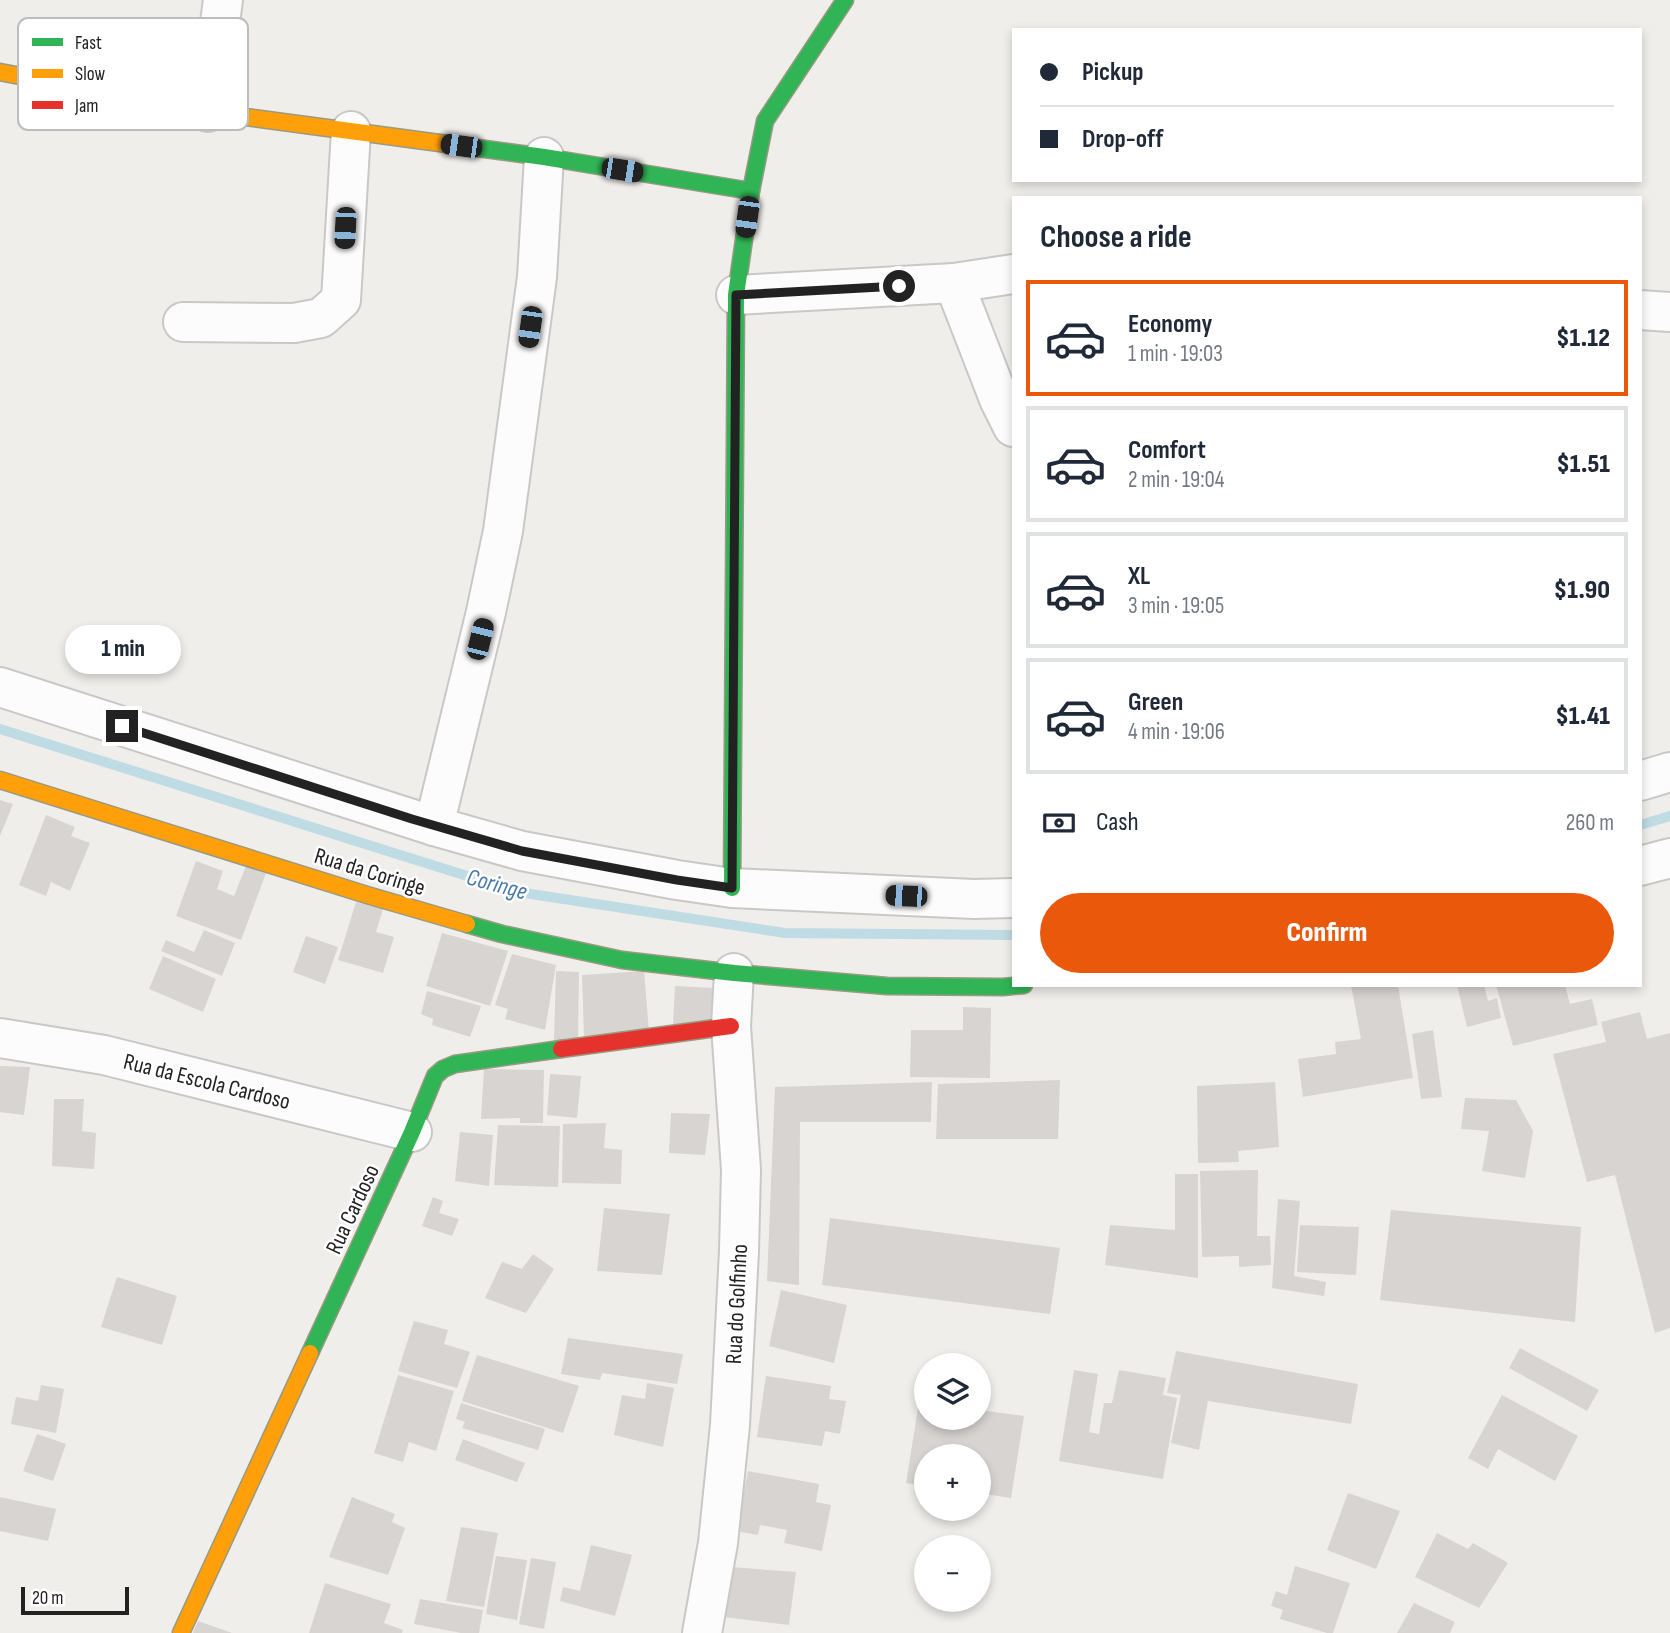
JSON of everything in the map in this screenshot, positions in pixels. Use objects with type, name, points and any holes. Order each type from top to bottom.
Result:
[{"type":"street","points":[[221,18],[223,0]]},
{"type":"street","points":[[732,888],[736,295],[751,191],[765,121],[845,0]]},
{"type":"street","points":[[0,72],[18,75]]},
{"type":"street","points":[[248,117],[544,157],[751,191]]},
{"type":"street","points":[[183,322],[293,323],[321,318],[341,300],[351,131]]},
{"type":"street","points":[[434,826],[503,531],[537,277],[544,157]]},
{"type":"street","points":[[736,295],[954,283],[1012,274]]},
{"type":"street","points":[[954,283],[999,399],[1012,425]]},
{"type":"street","points":[[1642,310],[1670,312]]},
{"type":"street","points":[[0,687],[434,826],[522,851],[732,888],[974,899],[1012,898]]},
{"type":"street","points":[[1642,780],[1670,772]]},
{"type":"street","name":"Rua da Coringe","points":[[0,780],[354,891],[502,934],[622,960],[887,986],[1012,986]]},
{"type":"street","points":[[1642,865],[1670,858]]},
{"type":"street","name":"Rua do Golfinho","points":[[702,1633],[718,1543],[729,1438],[739,1251],[741,1170],[730,1026],[734,973]]},
{"type":"street","name":"Rua Cardoso","points":[[181,1633],[412,1132],[435,1076],[443,1069],[455,1065],[730,1026]]},
{"type":"street","name":"Rua da Escola Cardoso","points":[[0,1038],[104,1055],[412,1132]]},
{"type":"building","points":[[0,800],[13,804],[0,836]]},
{"type":"building","points":[[46,815],[75,827],[71,836],[90,843],[70,891],[51,882],[46,896],[19,885]]},
{"type":"building","points":[[196,861],[223,871],[217,889],[234,896],[246,866],[266,873],[241,940],[176,916]]},
{"type":"building","points":[[356,902],[383,909],[376,932],[394,937],[383,973],[338,960]]},
{"type":"building","points":[[204,930],[235,943],[222,976],[161,951],[166,940],[194,952]]},
{"type":"building","points":[[442,933],[508,951],[490,1006],[426,986]]},
{"type":"building","points":[[306,936],[338,947],[325,984],[293,972]]},
{"type":"building","points":[[512,954],[556,965],[545,1030],[505,1019],[508,1009],[495,1005]]},
{"type":"building","points":[[163,956],[216,979],[203,1012],[149,989]]},
{"type":"building","points":[[556,971],[579,972],[578,1039],[554,1041]]},
{"type":"building","points":[[644,971],[649,1032],[584,1036],[582,975]]},
{"type":"building","points":[[675,986],[714,988],[711,1024],[673,1025]]},
{"type":"building","points":[[1351,987],[1398,987],[1413,1078],[1303,1097],[1298,1059],[1336,1054],[1335,1042],[1361,1039]]},
{"type":"building","points":[[1457,987],[1484,987],[1488,1001],[1497,998],[1501,1018],[1467,1027]]},
{"type":"building","points":[[1497,987],[1566,987],[1570,1004],[1592,999],[1598,1025],[1513,1046]]},
{"type":"building","points":[[427,991],[481,1006],[470,1037],[432,1025],[433,1019],[421,1014]]},
{"type":"building","points":[[963,1007],[991,1008],[990,1078],[910,1077],[911,1030],[963,1030]]},
{"type":"building","points":[[1640,1012],[1647,1039],[1670,1033],[1670,1328],[1655,1333],[1615,1175],[1587,1182],[1553,1054],[1606,1042],[1601,1022]]},
{"type":"building","points":[[1433,1030],[1442,1097],[1421,1099],[1412,1034]]},
{"type":"building","points":[[0,1066],[30,1067],[24,1115],[0,1112]]},
{"type":"building","points":[[484,1069],[544,1070],[543,1123],[520,1123],[520,1118],[481,1119]]},
{"type":"building","points":[[550,1074],[581,1076],[577,1118],[547,1115]]},
{"type":"building","points":[[1060,1080],[1058,1139],[936,1139],[938,1084]]},
{"type":"building","points":[[932,1082],[931,1122],[800,1122],[799,1285],[767,1281],[775,1087]]},
{"type":"building","points":[[1275,1082],[1279,1147],[1238,1151],[1239,1162],[1198,1163],[1197,1086]]},
{"type":"building","points":[[1465,1098],[1516,1100],[1533,1131],[1525,1178],[1482,1171],[1489,1131],[1461,1129]]},
{"type":"building","points":[[54,1099],[84,1099],[82,1131],[96,1133],[94,1169],[52,1166]]},
{"type":"building","points":[[671,1113],[710,1114],[705,1155],[669,1153]]},
{"type":"building","points":[[606,1123],[604,1148],[622,1150],[621,1184],[562,1183],[563,1124]]},
{"type":"building","points":[[498,1125],[560,1126],[558,1187],[494,1185]]},
{"type":"building","points":[[460,1132],[493,1135],[489,1186],[455,1181]]},
{"type":"building","points":[[1258,1170],[1257,1236],[1270,1236],[1271,1265],[1239,1267],[1239,1256],[1202,1257],[1200,1171]]},
{"type":"building","points":[[1175,1174],[1198,1174],[1198,1278],[1105,1265],[1110,1225],[1175,1230]]},
{"type":"building","points":[[433,1197],[443,1201],[439,1213],[459,1219],[452,1236],[422,1226]]},
{"type":"building","points":[[1278,1199],[1300,1201],[1294,1276],[1326,1282],[1324,1296],[1272,1288]]},
{"type":"building","points":[[604,1208],[670,1214],[662,1275],[597,1271]]},
{"type":"building","points":[[1391,1210],[1581,1227],[1575,1322],[1380,1300]]},
{"type":"building","points":[[830,1218],[1060,1248],[1050,1314],[822,1285]]},
{"type":"building","points":[[1300,1225],[1359,1227],[1356,1275],[1297,1272]]},
{"type":"building","points":[[533,1254],[554,1269],[526,1313],[485,1298],[502,1262],[522,1269]]},
{"type":"building","points":[[117,1277],[177,1296],[162,1345],[101,1327]]},
{"type":"building","points":[[781,1290],[847,1305],[834,1363],[769,1346]]},
{"type":"building","points":[[414,1321],[448,1330],[444,1344],[470,1352],[457,1388],[398,1371]]},
{"type":"building","points":[[568,1338],[683,1354],[677,1384],[602,1373],[600,1380],[561,1374]]},
{"type":"building","points":[[1520,1348],[1599,1390],[1587,1411],[1509,1368]]},
{"type":"building","points":[[1176,1351],[1358,1384],[1351,1424],[1208,1401],[1199,1450],[1171,1443],[1181,1395],[1167,1393]]},
{"type":"building","points":[[477,1355],[579,1386],[563,1433],[462,1401]]},
{"type":"building","points":[[1074,1370],[1098,1374],[1089,1432],[1099,1434],[1104,1403],[1112,1403],[1119,1370],[1166,1378],[1163,1395],[1177,1398],[1163,1479],[1059,1461]]},
{"type":"building","points":[[398,1375],[454,1391],[436,1451],[409,1442],[403,1462],[374,1453]]},
{"type":"building","points":[[766,1376],[831,1386],[829,1399],[846,1401],[840,1434],[825,1431],[822,1446],[757,1437]]},
{"type":"building","points":[[647,1383],[674,1388],[663,1447],[614,1435],[622,1395],[645,1399]]},
{"type":"building","points":[[41,1385],[64,1389],[56,1433],[11,1424],[16,1397],[38,1401]]},
{"type":"building","points":[[1502,1395],[1578,1436],[1555,1481],[1498,1449],[1488,1469],[1468,1458]]},
{"type":"building","points":[[461,1403],[545,1429],[538,1450],[462,1428],[465,1422],[456,1419]]},
{"type":"building","points":[[991,1412],[1024,1416],[1011,1498],[991,1495],[991,1444],[914,1444],[914,1484],[906,1483],[915,1430],[991,1430]]},
{"type":"building","points":[[37,1434],[66,1444],[53,1481],[23,1471]]},
{"type":"building","points":[[463,1439],[525,1463],[517,1482],[455,1460]]},
{"type":"building","points":[[748,1471],[819,1484],[816,1502],[831,1505],[822,1551],[784,1543],[787,1530],[760,1525],[758,1535],[736,1531]]},
{"type":"building","points":[[1348,1493],[1400,1511],[1376,1569],[1327,1550]]},
{"type":"building","points":[[0,1497],[56,1509],[48,1541],[0,1531]]},
{"type":"building","points":[[352,1497],[395,1514],[392,1522],[405,1528],[388,1575],[329,1557]]},
{"type":"building","points":[[461,1527],[498,1533],[484,1607],[446,1601]]},
{"type":"building","points":[[1437,1533],[1468,1549],[1473,1543],[1508,1563],[1479,1608],[1415,1577]]},
{"type":"building","points":[[591,1545],[632,1555],[615,1616],[560,1601],[563,1587],[580,1591]]},
{"type":"building","points":[[496,1556],[527,1560],[517,1620],[486,1614]]},
{"type":"building","points":[[531,1558],[556,1562],[544,1629],[519,1624]]},
{"type":"building","points":[[1295,1566],[1350,1583],[1333,1633],[1280,1619],[1283,1610],[1271,1606],[1276,1591],[1287,1595]]},
{"type":"building","points":[[731,1567],[796,1572],[789,1625],[724,1617]]},
{"type":"building","points":[[325,1583],[391,1604],[384,1623],[403,1630],[402,1633],[309,1633]]},
{"type":"building","points":[[420,1599],[483,1610],[479,1633],[461,1633],[414,1624]]},
{"type":"building","points":[[1414,1603],[1455,1622],[1450,1633],[1397,1633]]},
{"type":"building","points":[[198,1621],[232,1633],[193,1633]]},
{"type":"waterway","name":"Coringe","points":[[0,729],[518,892],[785,933],[1012,935]]},
{"type":"waterway","name":"Coringe","points":[[1642,824],[1670,816]]},
{"type":"traffic: fast","points":[[732,888],[736,295],[751,191],[765,121],[845,0]]},
{"type":"traffic: fast","points":[[462,146],[751,191]]},
{"type":"traffic: fast","points":[[467,924],[622,960],[734,973],[887,986],[1012,986]]},
{"type":"traffic: fast","points":[[310,1353],[435,1076],[455,1064],[561,1049]]},
{"type":"traffic: slow","points":[[0,72],[18,75]]},
{"type":"traffic: slow","points":[[248,117],[462,146]]},
{"type":"traffic: slow","points":[[0,780],[467,924]]},
{"type":"traffic: slow","points":[[181,1633],[310,1353]]},
{"type":"traffic: jam","points":[[561,1049],[731,1026]]},
{"type":"route","points":[[122,726],[412,819],[522,851],[732,888],[736,295],[899,286]]}]
